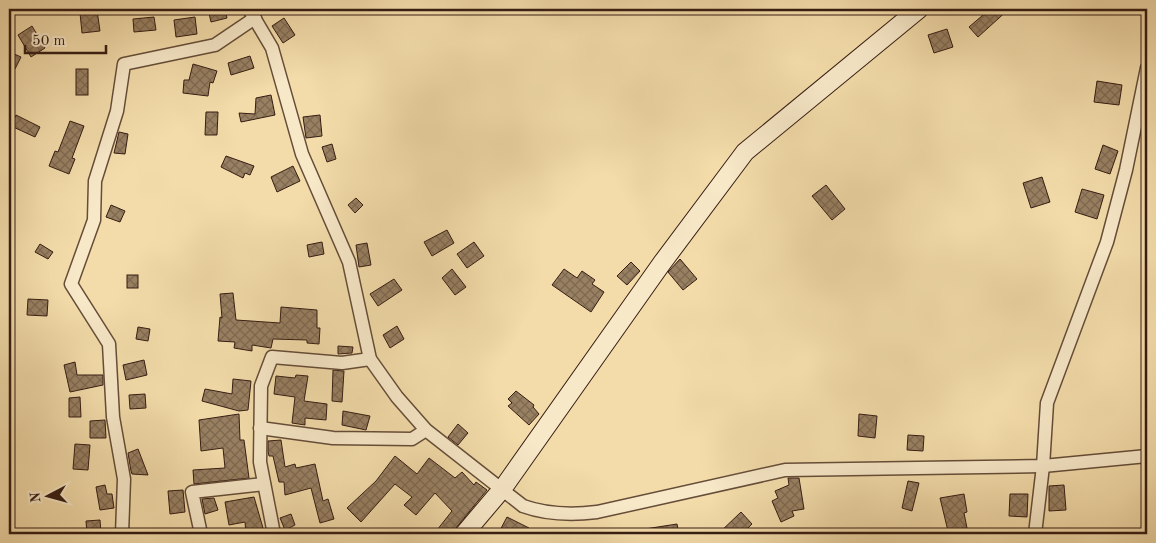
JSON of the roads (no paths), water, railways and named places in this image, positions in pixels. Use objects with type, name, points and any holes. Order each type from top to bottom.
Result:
[{"type":"street","points":[[464,534],[503,488],[662,263],[745,152],[919,9]]},
{"type":"street","points":[[122,534],[124,479],[113,417],[109,344],[71,284],[94,220],[95,181],[117,111],[124,64],[215,45],[252,14],[272,48],[302,154],[349,262],[370,359],[397,398],[426,430],[524,506],[539,512],[572,514],[597,512],[785,470],[1043,466],[1147,456]]},
{"type":"street","points":[[1035,534],[1043,466],[1047,404],[1107,242],[1126,170],[1147,68]]},
{"type":"street","points":[[274,534],[260,462],[260,386],[272,357],[342,363],[370,359]]},
{"type":"street","points":[[260,428],[333,438],[412,439],[426,430]]},
{"type":"street","points":[[201,534],[192,492],[264,484]]}]
